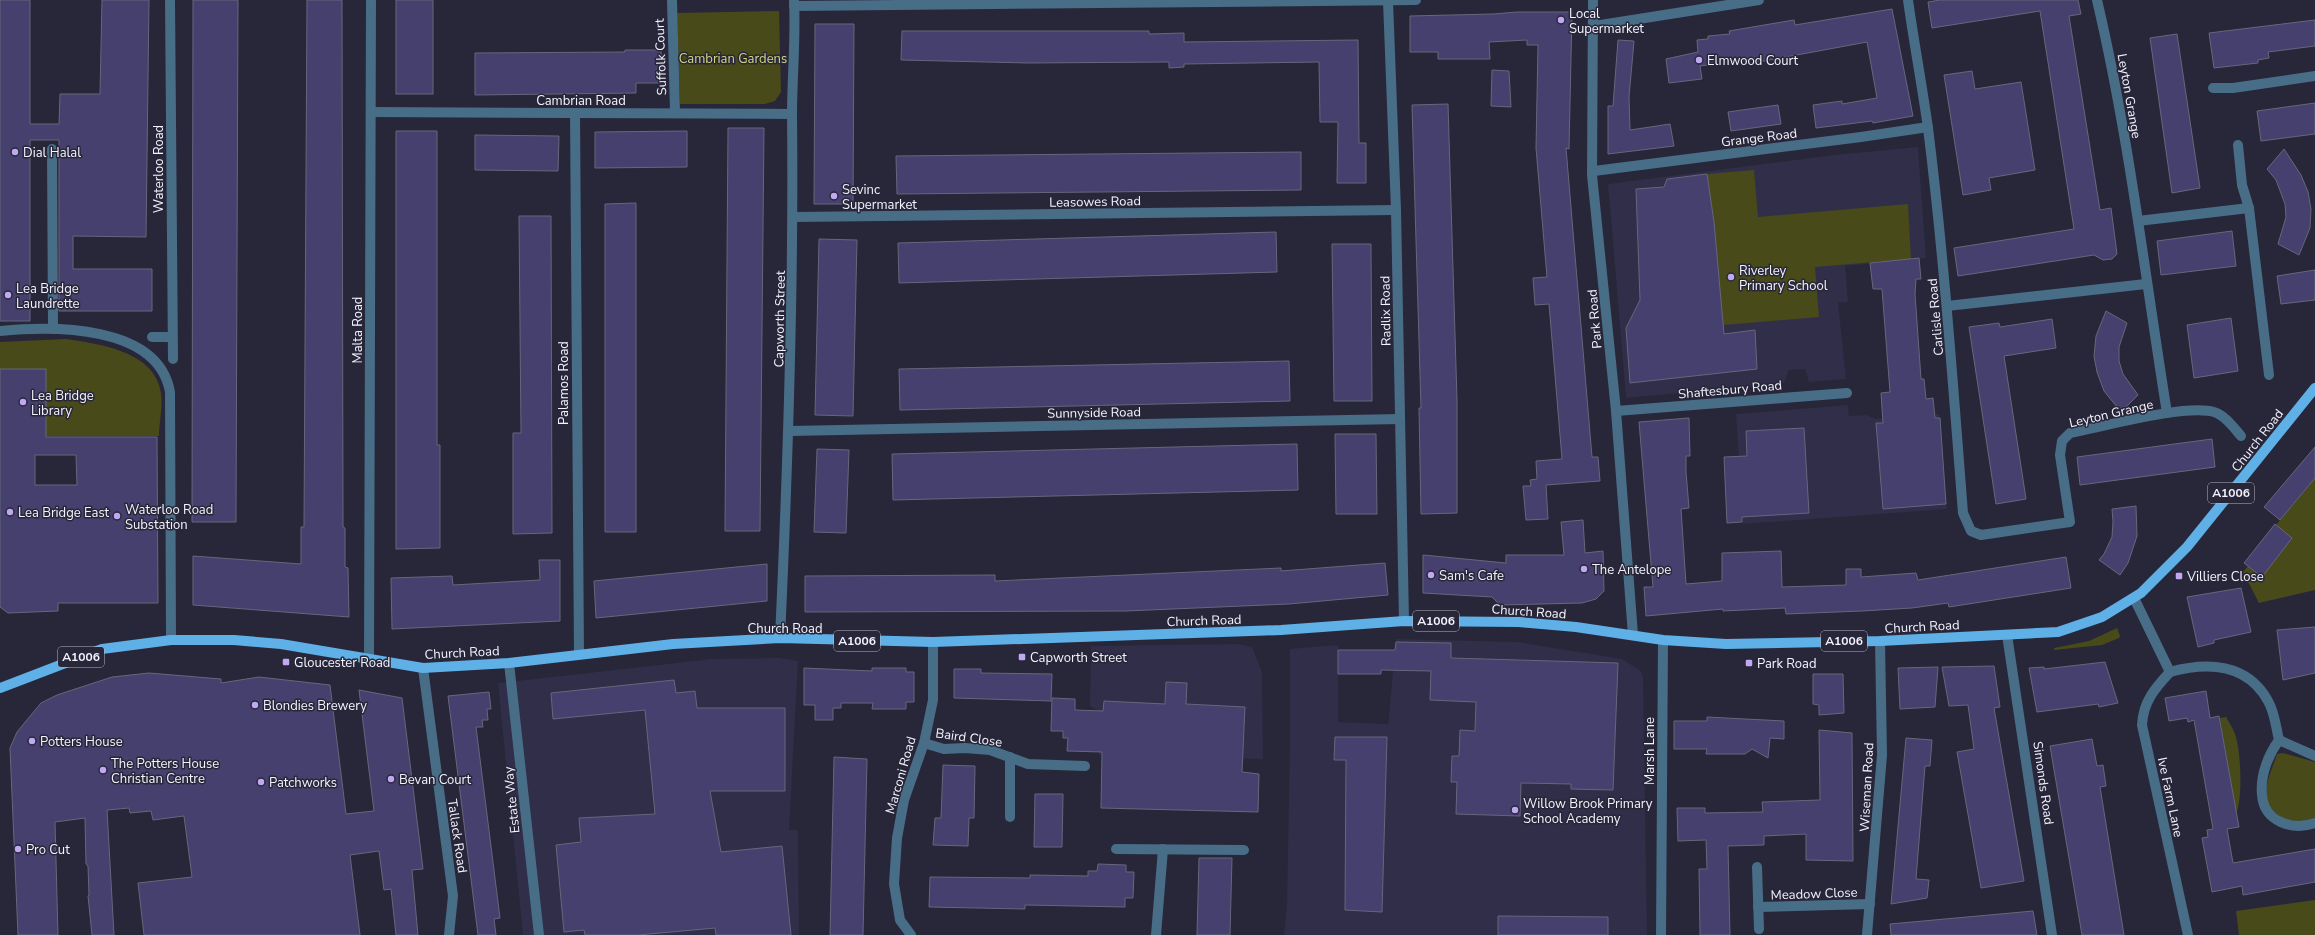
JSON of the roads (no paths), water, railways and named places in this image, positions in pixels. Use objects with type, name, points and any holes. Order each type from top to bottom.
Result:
[{"type":"main road","name":"Church Road","points":[[0,688],[102,649],[171,640],[234,640],[281,644],[423,668],[509,663],[672,644],[780,638],[933,642],[1281,630],[1404,621],[1519,622],[1633,635],[1662,640],[1739,644],[1880,641],[2058,632],[2083,625],[2102,617],[2134,598],[2187,547],[2315,388]]},
{"type":"street","name":"Waterloo Road","points":[[170,0],[172,359]]},
{"type":"street","name":"Malta Road","points":[[369,659],[371,0]]},
{"type":"street","name":"Radlix Road","points":[[1389,0],[1396,210],[1405,588],[1404,621]]},
{"type":"street","points":[[794,3],[1416,0]]},
{"type":"street","name":"Park Road","points":[[1593,0],[1594,26],[1591,120],[1594,171],[1616,411],[1633,635]]},
{"type":"street","points":[[1594,26],[1759,0]]},
{"type":"street","name":"Carlisle Road","points":[[1908,0],[1928,127],[1947,306],[1963,513],[1971,531],[1981,535],[2070,522]]},
{"type":"street","name":"Leyton Grange","points":[[2070,522],[2060,455],[2062,441],[2070,434],[2167,413],[2146,284],[2138,221],[2108,46],[2097,0]]},
{"type":"street","name":"Suffolk Court","points":[[672,1],[675,112]]},
{"type":"street","name":"Capworth Street","points":[[780,638],[790,432],[794,217],[792,114],[794,3]]},
{"type":"street","points":[[2213,88],[2233,88],[2315,76]]},
{"type":"street","name":"Cambrian Road","points":[[371,112],[675,112],[792,114]]},
{"type":"street","name":"Palamos Road","points":[[575,113],[579,654]]},
{"type":"street","name":"Grange Road","points":[[1594,171],[1928,127]]},
{"type":"street","points":[[2238,144],[2242,185],[2249,208],[2269,375]]},
{"type":"street","points":[[52,149],[53,329]]},
{"type":"street","points":[[2138,221],[2249,208]]},
{"type":"street","name":"Leasowes Road","points":[[794,217],[1396,210]]},
{"type":"street","points":[[1947,306],[2146,284]]},
{"type":"street","points":[[0,331],[53,329],[97,333],[135,346],[157,364],[168,383],[171,640]]},
{"type":"street","points":[[152,337],[172,337]]},
{"type":"street","name":"Shaftesbury Road","points":[[1616,411],[1847,393]]},
{"type":"street","points":[[2167,413],[2200,410],[2216,412],[2241,436]]},
{"type":"street","name":"Sunnyside Road","points":[[790,432],[1400,419]]},
{"type":"street","points":[[2134,598],[2170,672],[2185,668],[2208,666],[2223,667],[2238,672],[2259,689],[2269,702],[2279,740]]},
{"type":"street","name":"Simonds Road","points":[[2007,635],[2052,935]]},
{"type":"street","name":"Marsh Lane","points":[[1661,935],[1662,640]]},
{"type":"street","name":"Wiseman Road","points":[[1867,935],[1882,756],[1880,641]]},
{"type":"street","name":"Marconi Road","points":[[911,935],[900,920],[894,884],[897,838],[904,800],[924,743],[933,700],[933,642]]},
{"type":"street","name":"Estate Way","points":[[509,663],[539,935]]},
{"type":"street","name":"Tallack Road","points":[[423,668],[453,896],[449,935]]},
{"type":"street","name":"Ive Farm Lane","points":[[2170,672],[2148,699],[2143,711],[2142,725],[2188,935]]},
{"type":"street","points":[[2279,740],[2315,756]]},
{"type":"street","points":[[2279,740],[2270,752],[2262,782],[2262,796],[2265,806],[2273,818],[2281,823],[2304,827],[2315,823]]},
{"type":"street","name":"Baird Close","points":[[924,743],[944,748],[990,750],[1028,764],[1085,766]]},
{"type":"street","name":"Baird Close","points":[[1010,757],[1010,817]]},
{"type":"street","points":[[1116,849],[1244,850]]},
{"type":"street","points":[[1156,935],[1163,849]]},
{"type":"street","name":"Meadow Close","points":[[1757,867],[1759,929]]},
{"type":"street","name":"Meadow Close","points":[[1758,907],[1870,904]]},
{"type":"place","name":"Local Supermarket","points":[[1561,20]]},
{"type":"place","name":"Elmwood Court","points":[[1699,60]]},
{"type":"place","name":"Dial Halal","points":[[15,152]]},
{"type":"place","name":"Sevinc Supermarket","points":[[834,196]]},
{"type":"place","name":"Riverley Primary School","points":[[1731,277]]},
{"type":"place","name":"Lea Bridge Laundrette","points":[[8,295]]},
{"type":"place","name":"Lea Bridge Library","points":[[23,402]]},
{"type":"place","name":"Lea Bridge East","points":[[10,512]]},
{"type":"place","name":"Waterloo Road Substation","points":[[117,516]]},
{"type":"place","name":"The Antelope","points":[[1584,569]]},
{"type":"place","name":"Sam's Cafe","points":[[1431,575]]},
{"type":"place","name":"Villiers Close","points":[[2179,576]]},
{"type":"place","name":"Capworth Street","points":[[1022,657]]},
{"type":"place","name":"Gloucester Road","points":[[286,662]]},
{"type":"place","name":"Park Road","points":[[1749,663]]},
{"type":"place","name":"Blondies Brewery","points":[[255,705]]},
{"type":"place","name":"Potters House","points":[[32,741]]},
{"type":"place","name":"The Potters House Christian Centre","points":[[103,770]]},
{"type":"place","name":"Bevan Court","points":[[391,779]]},
{"type":"place","name":"Patchworks","points":[[261,782]]},
{"type":"place","name":"Willow Brook Primary School Academy","points":[[1515,810]]},
{"type":"place","name":"Pro Cut","points":[[18,849]]},
{"type":"park label","name":"Cambrian Gardens","points":[[733,58]]}]
